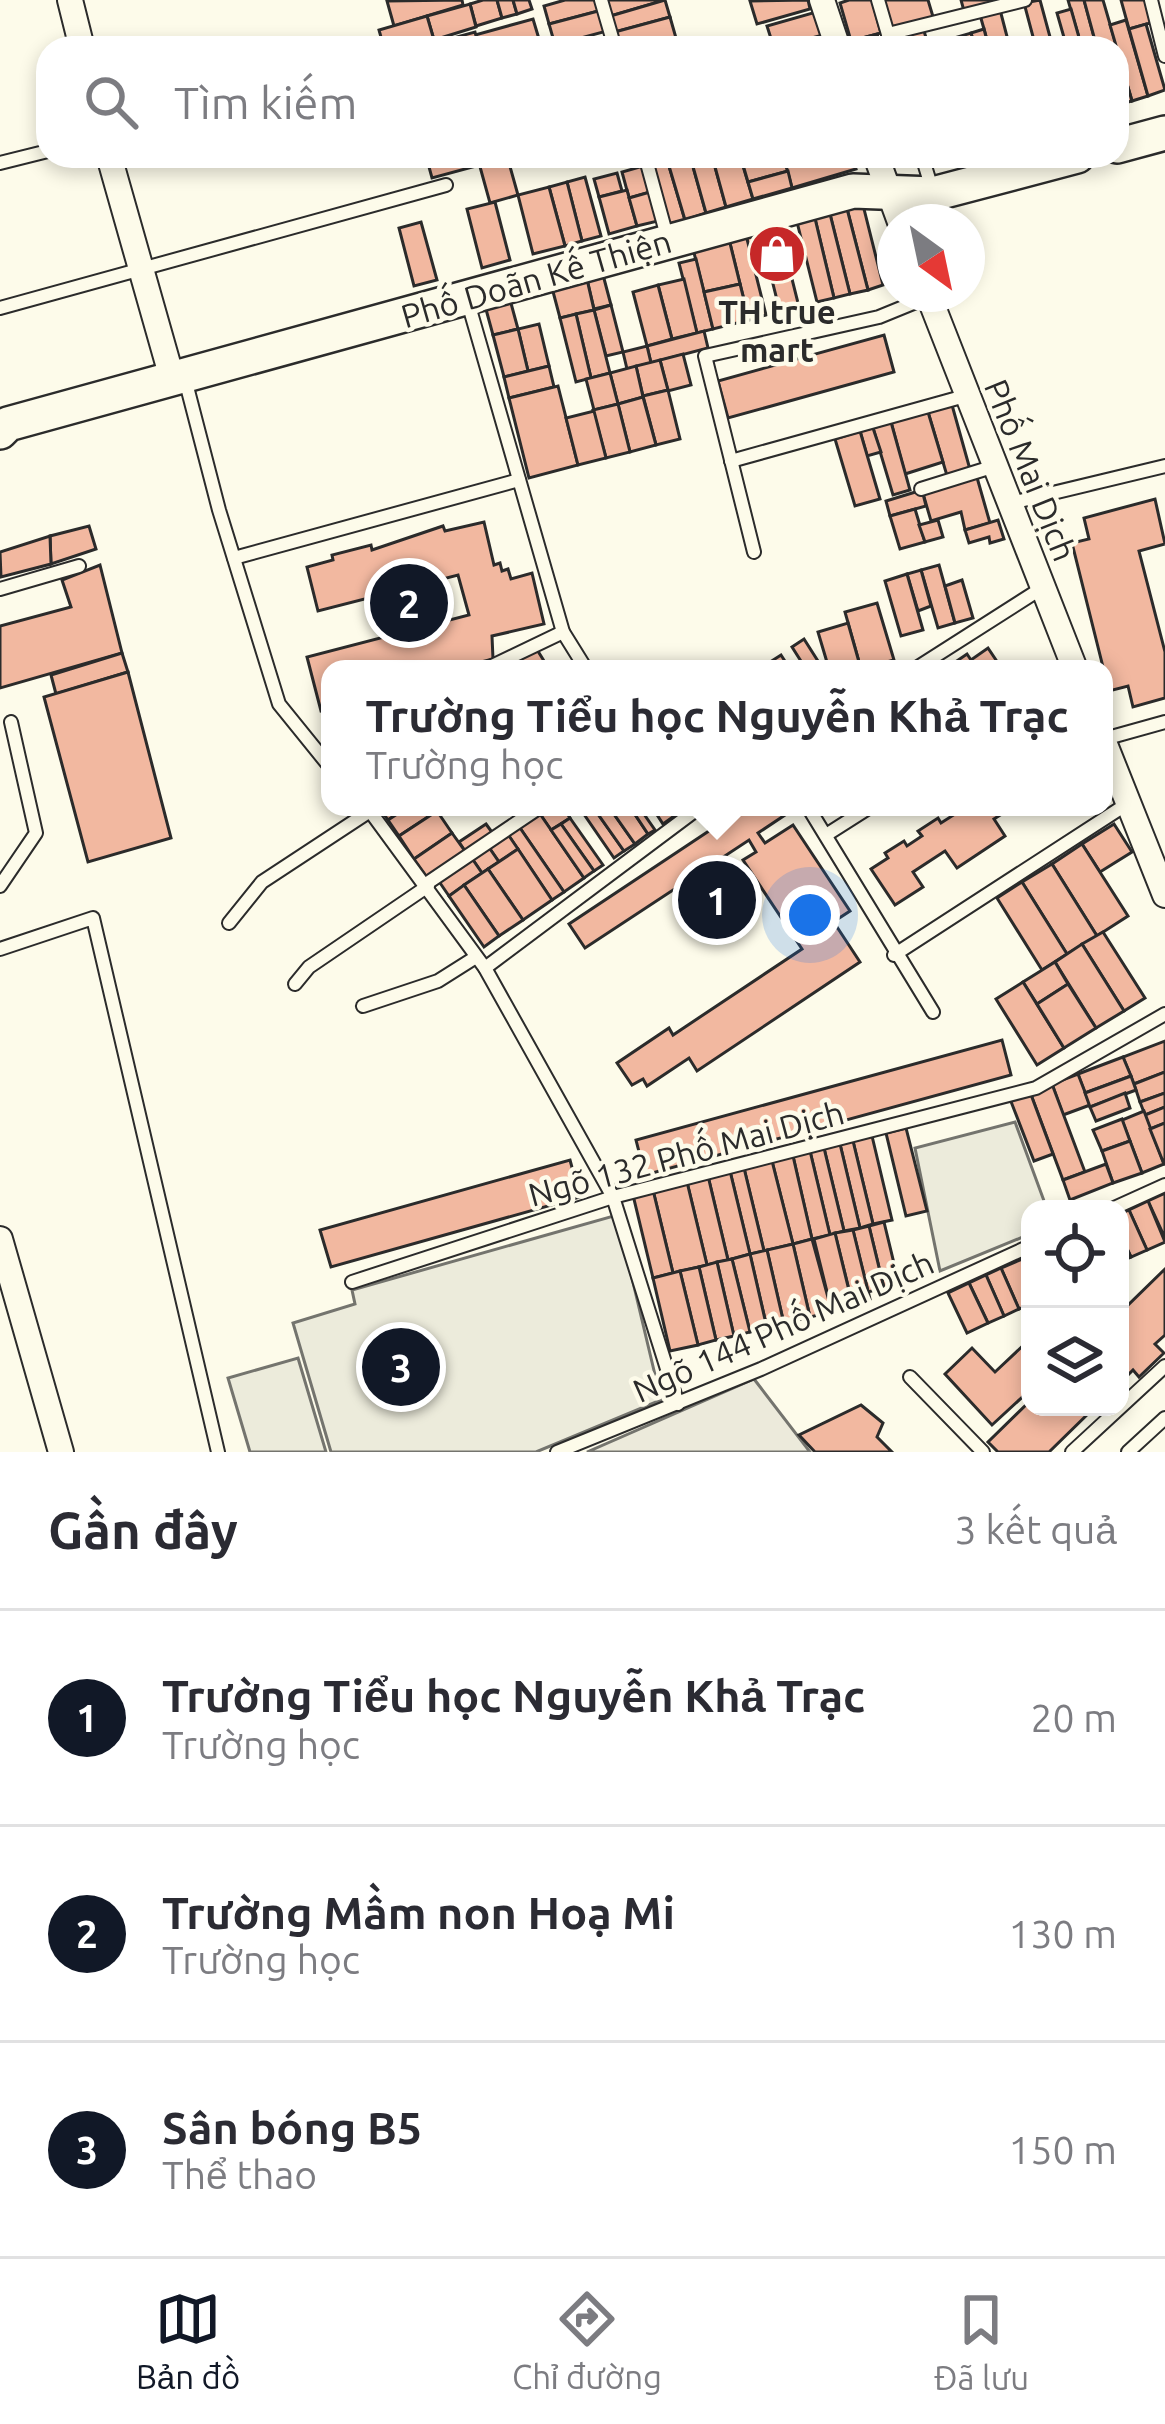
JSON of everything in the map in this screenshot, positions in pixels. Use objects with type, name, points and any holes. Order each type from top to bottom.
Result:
[{"type":"street","points":[[70,0],[79,36]]},
{"type":"street","points":[[822,0],[834,36]]},
{"type":"street","points":[[1129,143],[1165,133]]},
{"type":"street","points":[[112,168],[140,269],[178,377]]},
{"type":"street","points":[[880,168],[893,204]]},
{"type":"street","name":"Phố Doãn Kế Thiện","points":[[903,204],[1032,168]]},
{"type":"street","name":"Phố Doãn Kế Thiện","points":[[0,432],[8,424],[853,191],[886,204]]},
{"type":"street","name":"Phố Mai Dịch","points":[[935,312],[1071,660]]},
{"type":"street","points":[[1113,764],[1165,895]]},
{"type":"street","points":[[0,1239],[61,1452]]},
{"type":"lane","points":[[601,0],[611,36]]},
{"type":"lane","points":[[878,0],[889,36]]},
{"type":"lane","points":[[906,36],[1025,0]]},
{"type":"lane","points":[[1150,0],[1165,56]]},
{"type":"lane","points":[[0,163],[36,154]]},
{"type":"lane","points":[[648,168],[668,241]]},
{"type":"lane","points":[[925,168],[933,194]]},
{"type":"lane","points":[[0,308],[446,185]]},
{"type":"lane","points":[[466,298],[562,632],[580,660]]},
{"type":"lane","points":[[754,552],[705,356],[891,312]]},
{"type":"lane","points":[[178,377],[279,704],[321,746]]},
{"type":"lane","points":[[731,461],[965,396]]},
{"type":"lane","points":[[921,488],[995,466]]},
{"type":"lane","points":[[1011,503],[1165,466]]},
{"type":"lane","points":[[234,558],[519,480]]},
{"type":"lane","points":[[0,589],[79,566]]},
{"type":"lane","points":[[929,660],[1042,588]]},
{"type":"lane","points":[[504,660],[562,632]]},
{"type":"lane","points":[[0,886],[36,833],[11,722]]},
{"type":"lane","points":[[1113,738],[1165,722]]},
{"type":"lane","points":[[1113,813],[1128,803]]},
{"type":"lane","points":[[230,923],[262,881],[358,816]]},
{"type":"lane","points":[[373,816],[481,963],[613,1197],[678,1404]]},
{"type":"lane","points":[[295,984],[309,967],[527,816]]},
{"type":"lane","points":[[363,1006],[481,963],[675,816]]},
{"type":"lane","points":[[814,816],[894,955],[933,1012]]},
{"type":"lane","points":[[826,835],[856,816]]},
{"type":"lane","points":[[894,955],[1108,816]]},
{"type":"lane","points":[[0,949],[93,918],[218,1452]]},
{"type":"lane","name":"Ngõ 132 Phố Mai Dịch","points":[[352,1282],[613,1197],[1036,1088],[1165,1014]]},
{"type":"lane","points":[[1129,1201],[1165,1185]]},
{"type":"lane","name":"Ngõ 144 Phố Mai Dịch","points":[[557,1452],[678,1404],[1021,1250]]},
{"type":"lane","points":[[1072,1452],[1165,1366]]},
{"type":"lane","points":[[910,1377],[983,1452]]},
{"type":"lane","points":[[1128,1452],[1165,1418]]},
{"type":"shaded area","points":[[1015,1122],[1044,1200],[1021,1200],[1021,1238],[940,1271],[915,1148]]},
{"type":"shaded area","points":[[617,1215],[661,1400],[536,1452],[331,1452],[293,1323],[355,1304],[352,1290]]},
{"type":"shaded area","points":[[298,1358],[326,1452],[250,1452],[228,1378]]},
{"type":"shaded area","points":[[754,1379],[810,1452],[587,1452]]},
{"type":"building","points":[[462,0],[463,5],[394,26],[387,1]]},
{"type":"building","points":[[497,0],[502,18],[476,26],[470,4]]},
{"type":"building","points":[[497,0],[513,0],[517,14],[502,18]]},
{"type":"building","points":[[513,0],[529,0],[532,9],[517,14]]},
{"type":"building","points":[[565,0],[599,0],[602,10],[549,24],[544,6]]},
{"type":"building","points":[[602,0],[665,0],[607,17]]},
{"type":"building","points":[[665,0],[670,17],[611,33],[607,17]]},
{"type":"building","points":[[808,0],[810,9],[757,24],[750,1]]},
{"type":"building","points":[[872,0],[881,33],[850,36],[840,3]]},
{"type":"building","points":[[881,0],[928,0],[934,20],[891,33]]},
{"type":"building","points":[[961,0],[994,0],[995,3],[964,11]]},
{"type":"building","points":[[1040,0],[1050,36],[1033,36],[1024,3]]},
{"type":"building","points":[[1068,0],[1084,0],[1094,36],[1078,36]]},
{"type":"building","points":[[1084,0],[1103,0],[1114,36],[1094,36]]},
{"type":"building","points":[[1121,0],[1147,0],[1154,22],[1129,29]]},
{"type":"building","points":[[998,2],[1007,36],[986,36],[978,8]]},
{"type":"building","points":[[470,4],[476,27],[433,36],[427,16]]},
{"type":"building","points":[[1071,9],[1079,36],[1064,36],[1057,13]]},
{"type":"building","points":[[602,10],[607,31],[552,36],[549,24]]},
{"type":"building","points":[[816,12],[823,35],[770,36],[767,26]]},
{"type":"building","points":[[427,16],[433,36],[381,36],[379,30]]},
{"type":"building","points":[[670,17],[675,36],[612,36]]},
{"type":"building","points":[[533,19],[538,36],[475,36]]},
{"type":"building","points":[[1126,20],[1148,96],[1132,101],[1129,36],[1113,36],[1110,25]]},
{"type":"building","points":[[922,24],[926,36],[892,36]]},
{"type":"building","points":[[1146,24],[1165,90],[1148,96],[1129,29]]},
{"type":"building","points":[[429,168],[469,168],[432,178]]},
{"type":"building","points":[[480,168],[510,168],[518,195],[490,203]]},
{"type":"building","points":[[644,168],[650,192],[629,198],[622,172]]},
{"type":"building","points":[[653,168],[670,168],[685,220],[669,224]]},
{"type":"building","points":[[670,168],[693,168],[706,213],[685,220]]},
{"type":"building","points":[[693,168],[715,168],[726,207],[706,213]]},
{"type":"building","points":[[715,168],[744,168],[753,199],[726,207]]},
{"type":"building","points":[[744,168],[788,171],[748,182]]},
{"type":"building","points":[[787,168],[856,169],[792,188]]},
{"type":"building","points":[[788,171],[792,188],[753,199],[748,182]]},
{"type":"building","points":[[617,173],[622,191],[599,197],[594,179]]},
{"type":"building","points":[[585,177],[601,236],[582,241],[567,182]]},
{"type":"building","points":[[567,182],[582,241],[565,246],[549,187]]},
{"type":"building","points":[[549,187],[565,246],[533,254],[518,195]]},
{"type":"building","points":[[627,190],[637,226],[609,234],[599,197]]},
{"type":"building","points":[[650,192],[658,221],[637,226],[629,198]]},
{"type":"building","points":[[861,197],[877,261],[877,287],[868,290],[845,201]]},
{"type":"building","points":[[845,201],[868,290],[850,294],[828,206]]},
{"type":"building","points":[[495,202],[510,260],[482,268],[467,209]]},
{"type":"building","points":[[828,206],[850,294],[834,298],[813,210]]},
{"type":"building","points":[[813,210],[834,298],[817,302],[795,214]]},
{"type":"building","points":[[777,219],[799,307],[780,312],[758,224]]},
{"type":"building","points":[[421,222],[437,280],[414,286],[399,228]]},
{"type":"building","points":[[758,224],[770,272],[756,275],[744,227]]},
{"type":"building","points":[[744,227],[766,315],[749,320],[727,231]]},
{"type":"building","points":[[727,231],[740,284],[704,292],[691,241]]},
{"type":"building","points":[[696,259],[713,329],[697,333],[679,263]]},
{"type":"building","points":[[602,271],[611,305],[594,309],[586,275]]},
{"type":"building","points":[[586,275],[594,310],[560,318],[551,284]]},
{"type":"building","points":[[684,279],[697,333],[672,339],[658,285]]},
{"type":"building","points":[[740,284],[749,320],[713,329],[704,292]]},
{"type":"building","points":[[658,285],[672,339],[647,346],[633,292]]},
{"type":"building","points":[[509,296],[518,329],[493,335],[484,302]]},
{"type":"building","points":[[611,305],[623,352],[606,356],[594,310]]},
{"type":"building","points":[[594,310],[610,373],[591,378],[576,314]]},
{"type":"building","points":[[576,314],[591,378],[576,382],[560,318]]},
{"type":"building","points":[[539,324],[549,366],[528,371],[518,329]]},
{"type":"building","points":[[518,329],[528,371],[504,377],[493,335]]},
{"type":"building","points":[[704,331],[708,348],[651,363],[647,346]]},
{"type":"building","points":[[884,335],[894,372],[728,418],[718,381]]},
{"type":"building","points":[[647,346],[651,363],[627,369],[623,352]]},
{"type":"building","points":[[683,354],[691,385],[668,391],[660,360]]},
{"type":"building","points":[[660,360],[668,390],[643,396],[636,366]]},
{"type":"building","points":[[549,366],[554,387],[509,398],[504,377]]},
{"type":"building","points":[[636,366],[643,397],[618,404],[610,373]]},
{"type":"building","points":[[610,373],[618,404],[594,410],[586,379]]},
{"type":"building","points":[[558,386],[578,465],[529,478],[509,398]]},
{"type":"building","points":[[668,390],[680,439],[656,445],[643,396]]},
{"type":"building","points":[[643,397],[656,445],[630,452],[618,404]]},
{"type":"building","points":[[618,404],[630,452],[606,458],[593,410]]},
{"type":"building","points":[[952,405],[971,473],[948,479],[928,412]]},
{"type":"building","points":[[594,411],[606,458],[578,465],[566,418]]},
{"type":"building","points":[[928,412],[943,462],[905,474],[891,422]]},
{"type":"building","points":[[891,422],[910,490],[893,495],[873,428]]},
{"type":"building","points":[[873,428],[881,452],[867,456],[860,431]]},
{"type":"building","points":[[860,431],[880,499],[855,506],[835,439]]},
{"type":"building","points":[[976,474],[990,523],[965,530],[961,512],[931,521],[922,490]]},
{"type":"building","points":[[922,490],[926,506],[890,516],[886,501]]},
{"type":"building","points":[[1155,499],[1165,544],[1139,551],[1165,652],[1165,698],[1133,707],[1128,686],[1113,690],[1113,660],[1101,660],[1072,543],[1089,539],[1084,518]]},
{"type":"building","points":[[915,509],[925,542],[900,549],[890,516]]},
{"type":"building","points":[[938,520],[943,537],[925,542],[919,525]]},
{"type":"building","points":[[998,520],[1004,539],[990,543],[989,537],[969,543],[965,530]]},
{"type":"building","points":[[484,522],[494,565],[508,569],[511,579],[532,573],[544,624],[492,636],[493,659],[489,660],[321,660],[321,711],[307,657],[469,615],[458,575],[318,611],[307,567],[333,560],[332,555],[371,545],[372,550],[443,526],[445,531]]},
{"type":"building","points":[[89,526],[96,549],[51,564],[50,536]]},
{"type":"building","points":[[50,536],[51,564],[1,577],[0,552]]},
{"type":"building","points":[[100,565],[122,653],[0,688],[0,626],[71,607],[62,580]]},
{"type":"building","points":[[939,565],[955,623],[938,628],[921,570]]},
{"type":"building","points":[[921,570],[931,606],[918,611],[907,574]]},
{"type":"building","points":[[907,574],[923,630],[901,636],[885,581]]},
{"type":"building","points":[[962,580],[973,618],[955,623],[945,586]]},
{"type":"building","points":[[877,603],[894,660],[858,660],[845,612]]},
{"type":"building","points":[[848,623],[858,660],[826,660],[818,632]]},
{"type":"building","points":[[804,639],[817,660],[800,660],[792,647]]},
{"type":"building","points":[[536,648],[543,660],[521,660]]},
{"type":"building","points":[[988,648],[996,660],[971,660]]},
{"type":"building","points":[[122,653],[128,672],[56,694],[51,675]]},
{"type":"building","points":[[128,672],[171,838],[88,862],[44,697]]},
{"type":"building","points":[[394,816],[429,816],[399,836],[388,820]]},
{"type":"building","points":[[429,816],[440,816],[452,833],[414,859],[399,836]]},
{"type":"building","points":[[531,816],[541,816],[584,878],[564,892],[518,825]]},
{"type":"building","points":[[541,816],[569,816],[570,818],[551,830]]},
{"type":"building","points":[[585,816],[599,816],[624,851],[614,858]]},
{"type":"building","points":[[599,816],[615,816],[635,844],[624,851]]},
{"type":"building","points":[[615,816],[636,816],[648,834],[635,844]]},
{"type":"building","points":[[636,816],[645,816],[655,830],[648,834]]},
{"type":"building","points":[[731,816],[784,816],[758,833],[765,843],[793,825],[850,911],[810,937],[814,942],[837,927],[860,962],[697,1071],[689,1058],[647,1086],[643,1079],[632,1085],[617,1063],[669,1028],[673,1035],[802,949],[743,860],[756,852],[749,840],[585,948],[569,924]]},
{"type":"building","points":[[952,816],[999,816],[994,819],[1005,836],[957,868],[945,851],[913,872],[923,887],[895,905],[871,869],[888,858],[885,853],[922,836],[918,831],[938,818],[941,823]]},
{"type":"building","points":[[570,818],[603,865],[594,871],[561,824]]},
{"type":"building","points":[[486,824],[494,835],[467,854],[459,842]]},
{"type":"building","points":[[561,824],[594,871],[584,878],[551,830]]},
{"type":"building","points":[[1114,824],[1132,852],[1100,872],[1082,844]]},
{"type":"building","points":[[518,825],[564,892],[552,900],[507,833]]},
{"type":"building","points":[[452,833],[467,854],[429,880],[414,859]]},
{"type":"building","points":[[507,833],[518,849],[499,862],[488,846]]},
{"type":"building","points":[[1082,844],[1128,916],[1097,936],[1052,864]]},
{"type":"building","points":[[488,846],[499,862],[482,873],[471,857]]},
{"type":"building","points":[[518,849],[552,900],[523,920],[488,869]]},
{"type":"building","points":[[471,857],[482,873],[449,896],[438,880]]},
{"type":"building","points":[[1052,864],[1097,936],[1067,954],[1022,882]]},
{"type":"building","points":[[488,869],[523,920],[499,936],[464,885]]},
{"type":"building","points":[[1022,882],[1067,954],[1042,970],[997,898]]},
{"type":"building","points":[[464,885],[499,936],[484,947],[449,896]]},
{"type":"building","points":[[1103,932],[1145,998],[1124,1011],[1082,944]]},
{"type":"building","points":[[1082,944],[1124,1011],[1096,1028],[1055,962]]},
{"type":"building","points":[[1055,962],[1068,984],[1037,1004],[1023,982]]},
{"type":"building","points":[[1023,982],[1064,1048],[1037,1065],[996,999]]},
{"type":"building","points":[[1068,984],[1096,1028],[1064,1048],[1037,1004]]},
{"type":"building","points":[[1002,1040],[1011,1075],[645,1175],[636,1140]]},
{"type":"building","points":[[1165,1041],[1165,1072],[1134,1084],[1123,1057]]},
{"type":"building","points":[[1123,1057],[1131,1076],[1085,1093],[1078,1074]]},
{"type":"building","points":[[1165,1072],[1165,1093],[1140,1102],[1134,1084]]},
{"type":"building","points":[[1078,1074],[1090,1105],[1063,1115],[1052,1084]]},
{"type":"building","points":[[1131,1076],[1136,1090],[1090,1107],[1085,1093]]},
{"type":"building","points":[[1052,1084],[1085,1172],[1063,1180],[1030,1092]]},
{"type":"building","points":[[1030,1092],[1053,1154],[1034,1161],[1010,1099]]},
{"type":"building","points":[[1125,1093],[1130,1108],[1096,1121],[1090,1107]]},
{"type":"building","points":[[1165,1093],[1165,1107],[1145,1115],[1140,1102]]},
{"type":"building","points":[[1165,1107],[1165,1123],[1150,1129],[1145,1115]]},
{"type":"building","points":[[1144,1111],[1164,1164],[1142,1173],[1122,1120]]},
{"type":"building","points":[[1122,1119],[1130,1141],[1102,1151],[1093,1130]]},
{"type":"building","points":[[1165,1123],[1165,1164],[1164,1164],[1150,1129]]},
{"type":"building","points":[[906,1128],[927,1211],[906,1216],[886,1133]]},
{"type":"building","points":[[872,1136],[892,1220],[873,1224],[853,1141]]},
{"type":"building","points":[[853,1141],[873,1224],[860,1228],[840,1144]]},
{"type":"building","points":[[1130,1141],[1142,1173],[1113,1183],[1102,1151]]},
{"type":"building","points":[[840,1144],[860,1228],[844,1231],[824,1148]]},
{"type":"building","points":[[824,1148],[844,1231],[830,1235],[810,1151]]},
{"type":"building","points":[[810,1151],[830,1235],[812,1239],[793,1156]]},
{"type":"building","points":[[793,1156],[812,1239],[793,1244],[772,1161]]},
{"type":"building","points":[[570,1160],[580,1197],[331,1267],[320,1230]]},
{"type":"building","points":[[772,1161],[793,1244],[764,1251],[744,1168]]},
{"type":"building","points":[[1106,1164],[1113,1183],[1070,1200],[1063,1180]]},
{"type":"building","points":[[744,1168],[764,1251],[750,1254],[730,1171]]},
{"type":"building","points":[[730,1171],[750,1254],[728,1260],[708,1176]]},
{"type":"building","points":[[708,1176],[728,1260],[707,1265],[687,1182]]},
{"type":"building","points":[[687,1182],[707,1265],[673,1273],[653,1190]]},
{"type":"building","points":[[653,1190],[673,1273],[653,1278],[633,1195]]},
{"type":"building","points":[[1165,1193],[1165,1238],[1148,1201]]},
{"type":"building","points":[[1148,1201],[1165,1242],[1147,1250],[1129,1210]]},
{"type":"building","points":[[1129,1210],[1147,1250],[1131,1257],[1129,1253]]},
{"type":"building","points":[[884,1222],[899,1284],[884,1288],[869,1226]]},
{"type":"building","points":[[869,1226],[884,1288],[868,1292],[853,1230]]},
{"type":"building","points":[[853,1230],[870,1299],[852,1302],[835,1233]]},
{"type":"building","points":[[835,1233],[853,1307],[832,1312],[814,1239]]},
{"type":"building","points":[[812,1239],[832,1312],[810,1317],[793,1244]]},
{"type":"building","points":[[793,1244],[810,1317],[784,1324],[767,1250]]},
{"type":"building","points":[[767,1250],[784,1324],[767,1328],[750,1254]]},
{"type":"building","points":[[750,1254],[767,1328],[750,1332],[732,1259]]},
{"type":"building","points":[[732,1259],[750,1332],[734,1336],[717,1262]]},
{"type":"building","points":[[1021,1260],[1021,1308],[1019,1309],[1001,1268]]},
{"type":"building","points":[[717,1262],[734,1336],[716,1340],[699,1267]]},
{"type":"building","points":[[699,1267],[716,1340],[698,1345],[680,1271]]},
{"type":"building","points":[[1001,1268],[1019,1309],[1004,1316],[986,1275]]},
{"type":"building","points":[[1165,1269],[1165,1335],[1155,1344],[1164,1353],[1139,1377],[1133,1370],[1129,1374],[1129,1304]]},
{"type":"building","points":[[680,1271],[698,1345],[670,1351],[653,1278]]},
{"type":"building","points":[[986,1275],[1004,1316],[988,1323],[969,1283]]},
{"type":"building","points":[[969,1283],[988,1323],[967,1333],[948,1293]]},
{"type":"building","points":[[1021,1347],[1021,1398],[992,1425],[945,1374],[972,1348],[995,1372]]},
{"type":"building","points":[[861,1405],[883,1423],[877,1437],[892,1452],[815,1452],[799,1435]]},
{"type":"building","points":[[1021,1410],[1021,1416],[1086,1416],[1049,1452],[998,1452],[988,1442]]},
{"type":"place","name":"TH true mart","points":[[777,254]]},
{"type":"place","name":"Trường Mầm non Hoạ Mi","points":[[409,603]]},
{"type":"place","name":"Trường Tiểu học Nguyễn Khả Trạc","points":[[717,900]]},
{"type":"place","name":"Sân bóng B5","points":[[401,1367]]}]
